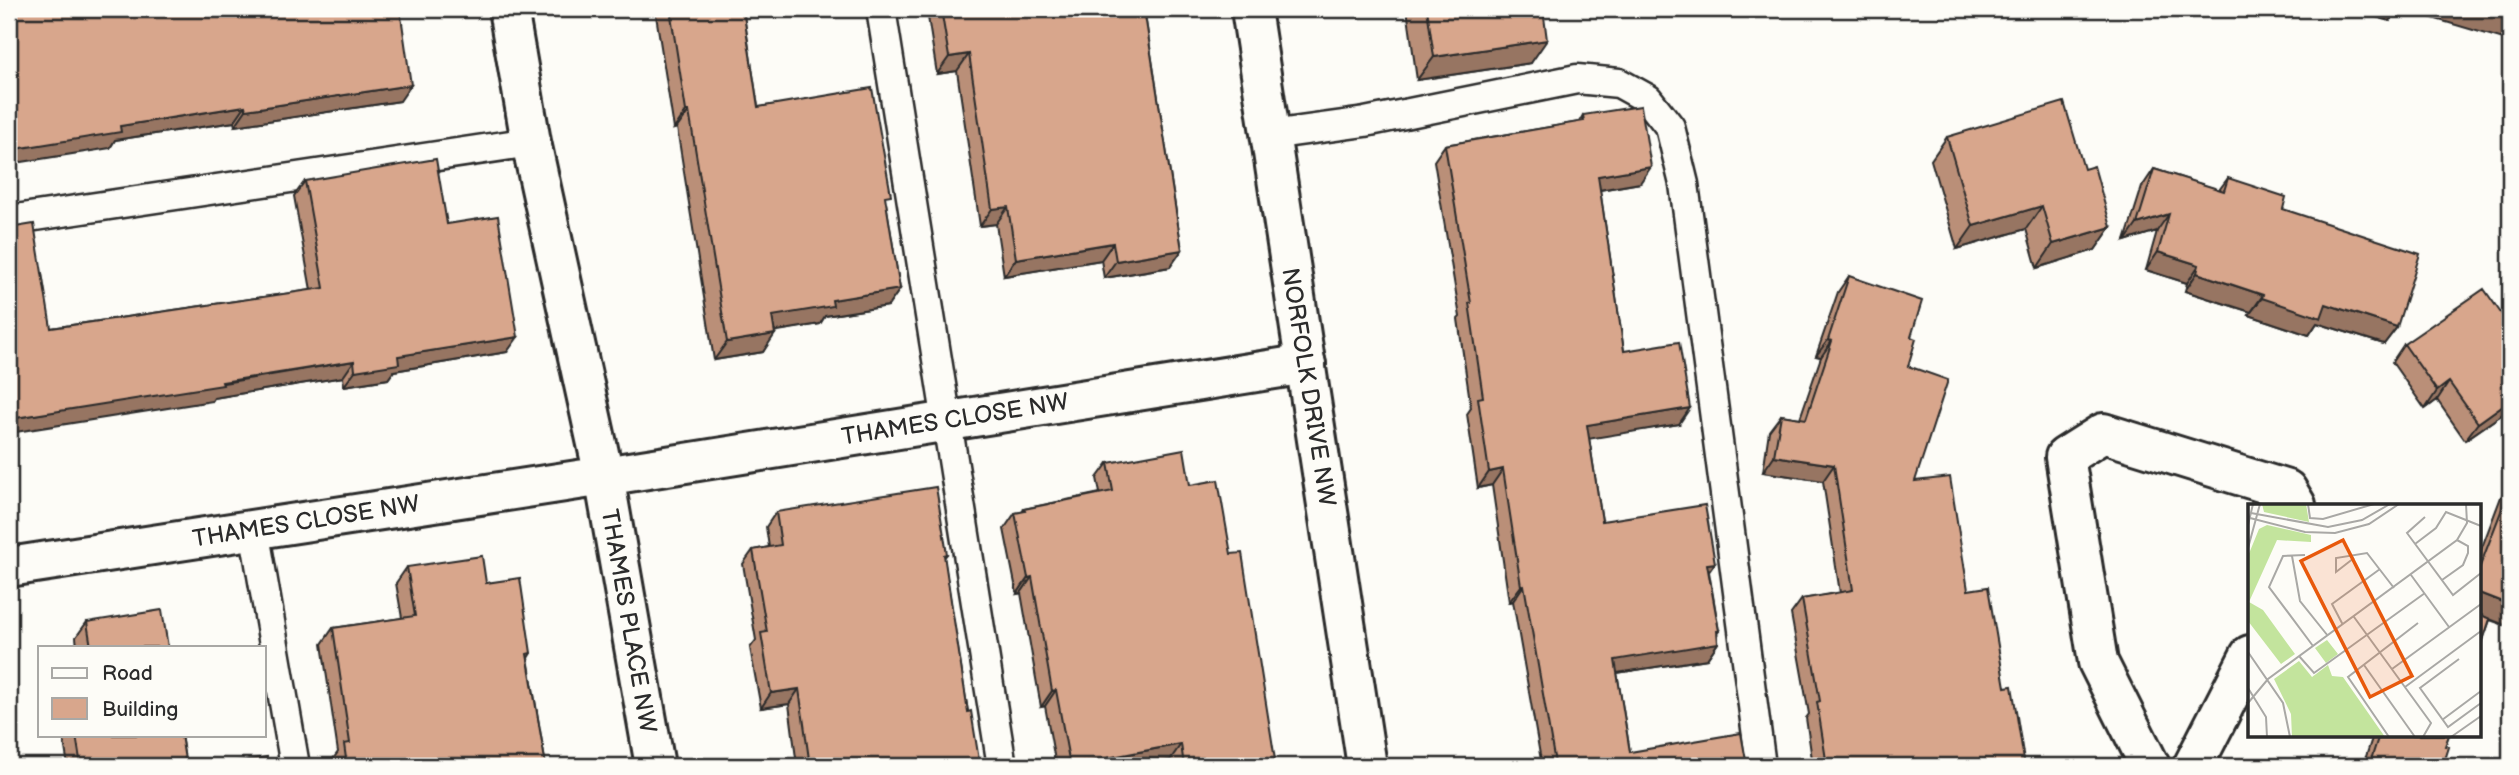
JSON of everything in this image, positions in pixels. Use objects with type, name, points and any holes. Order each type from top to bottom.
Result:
[{"type":"street","points":[[508,9],[531,142],[604,476]]},
{"type":"street","name":"NORFOLK DRIVE NW","points":[[1251,9],[1367,766]]},
{"type":"street","name":"THAMES CLOSE NW","points":[[9,567],[604,476],[1306,364]]},
{"type":"street","points":[[2150,766],[2098,662],[2065,457],[2103,433],[2287,490],[2295,504]]},
{"type":"street","name":"THAMES PLACE NW","points":[[604,476],[654,766]]},
{"type":"street","points":[[2193,766],[2248,657]]},
{"type":"lane","points":[[881,9],[1002,766]]},
{"type":"lane","points":[[1270,135],[1364,122],[1577,79],[1619,83],[1648,99],[1670,127],[1684,184],[1761,766]]},
{"type":"lane","points":[[9,220],[531,142]]},
{"type":"lane","points":[[254,529],[295,766]]},
{"type":"building","points":[[9,9],[400,9],[411,85],[246,110],[245,106],[120,126],[121,132],[9,150]]},
{"type":"building","points":[[670,9],[743,9],[758,107],[872,88],[891,195],[885,196],[900,289],[832,300],[833,306],[772,316],[775,334],[727,342]]},
{"type":"building","points":[[941,9],[1144,9],[1182,250],[1116,261],[1113,243],[1016,259],[1008,207],[992,209],[969,54],[949,57]]},
{"type":"building","points":[[1427,9],[1543,9],[1547,40],[1434,57]]},
{"type":"building","points":[[2064,102],[2084,169],[2094,166],[2111,227],[2053,244],[2042,206],[1973,226],[1947,137]]},
{"type":"building","points":[[1641,106],[1651,167],[1598,176],[1624,351],[1679,342],[1690,408],[1587,425],[1602,521],[1705,505],[1715,563],[1707,564],[1719,631],[1718,643],[1615,660],[1630,752],[1741,733],[1747,766],[1551,766],[1550,763],[1555,763],[1524,585],[1521,586],[1503,469],[1489,472],[1478,398],[1483,397],[1471,303],[1445,145],[1584,121],[1583,115]]},
{"type":"building","points":[[436,159],[447,224],[498,216],[518,337],[398,356],[399,364],[355,371],[354,361],[9,419],[9,228],[34,224],[51,328],[324,288],[305,181]]},
{"type":"building","points":[[2154,169],[2224,191],[2228,178],[2286,197],[2283,209],[2420,254],[2397,327],[2326,304],[2321,318],[2197,273],[2199,265],[2158,252],[2169,214],[2137,224]]},
{"type":"building","points":[[1849,276],[1922,301],[1911,337],[1916,339],[1908,366],[1948,380],[1915,481],[1950,477],[1968,590],[1988,587],[2005,687],[2012,686],[2025,766],[1827,766],[1817,702],[1820,701],[1802,599],[1853,590],[1834,465],[1774,456],[1781,415],[1806,419],[1832,341],[1828,340]]},
{"type":"building","points":[[2484,289],[2510,326],[2510,400],[2478,423],[2449,382],[2437,391],[2404,344]]},
{"type":"building","points":[[1184,449],[1190,485],[1218,480],[1231,554],[1242,553],[1276,766],[1184,766],[1181,744],[1070,765],[1056,690],[1052,691],[1032,577],[1028,578],[1015,513],[1113,491],[1108,463]]},
{"type":"building","points":[[936,487],[968,712],[971,711],[980,766],[810,766],[799,689],[771,693],[761,633],[767,632],[753,550],[781,545],[776,512]]},
{"type":"building","points":[[2510,488],[2510,605],[2480,593],[2480,566]]},
{"type":"building","points":[[482,556],[486,583],[520,578],[531,653],[527,654],[546,766],[347,766],[344,744],[350,743],[333,628],[415,616],[407,567]]},
{"type":"building","points":[[162,610],[168,646],[91,646],[87,622]]},
{"type":"building","points":[[2480,614],[2490,619],[2480,649]]},
{"type":"building","points":[[76,736],[181,736],[186,766],[81,766]]},
{"type":"building","points":[[2379,736],[2449,736],[2445,746],[2449,747],[2443,766],[2369,766]]},
{"type":"building","points":[[267,757],[268,766],[209,766]]}]
